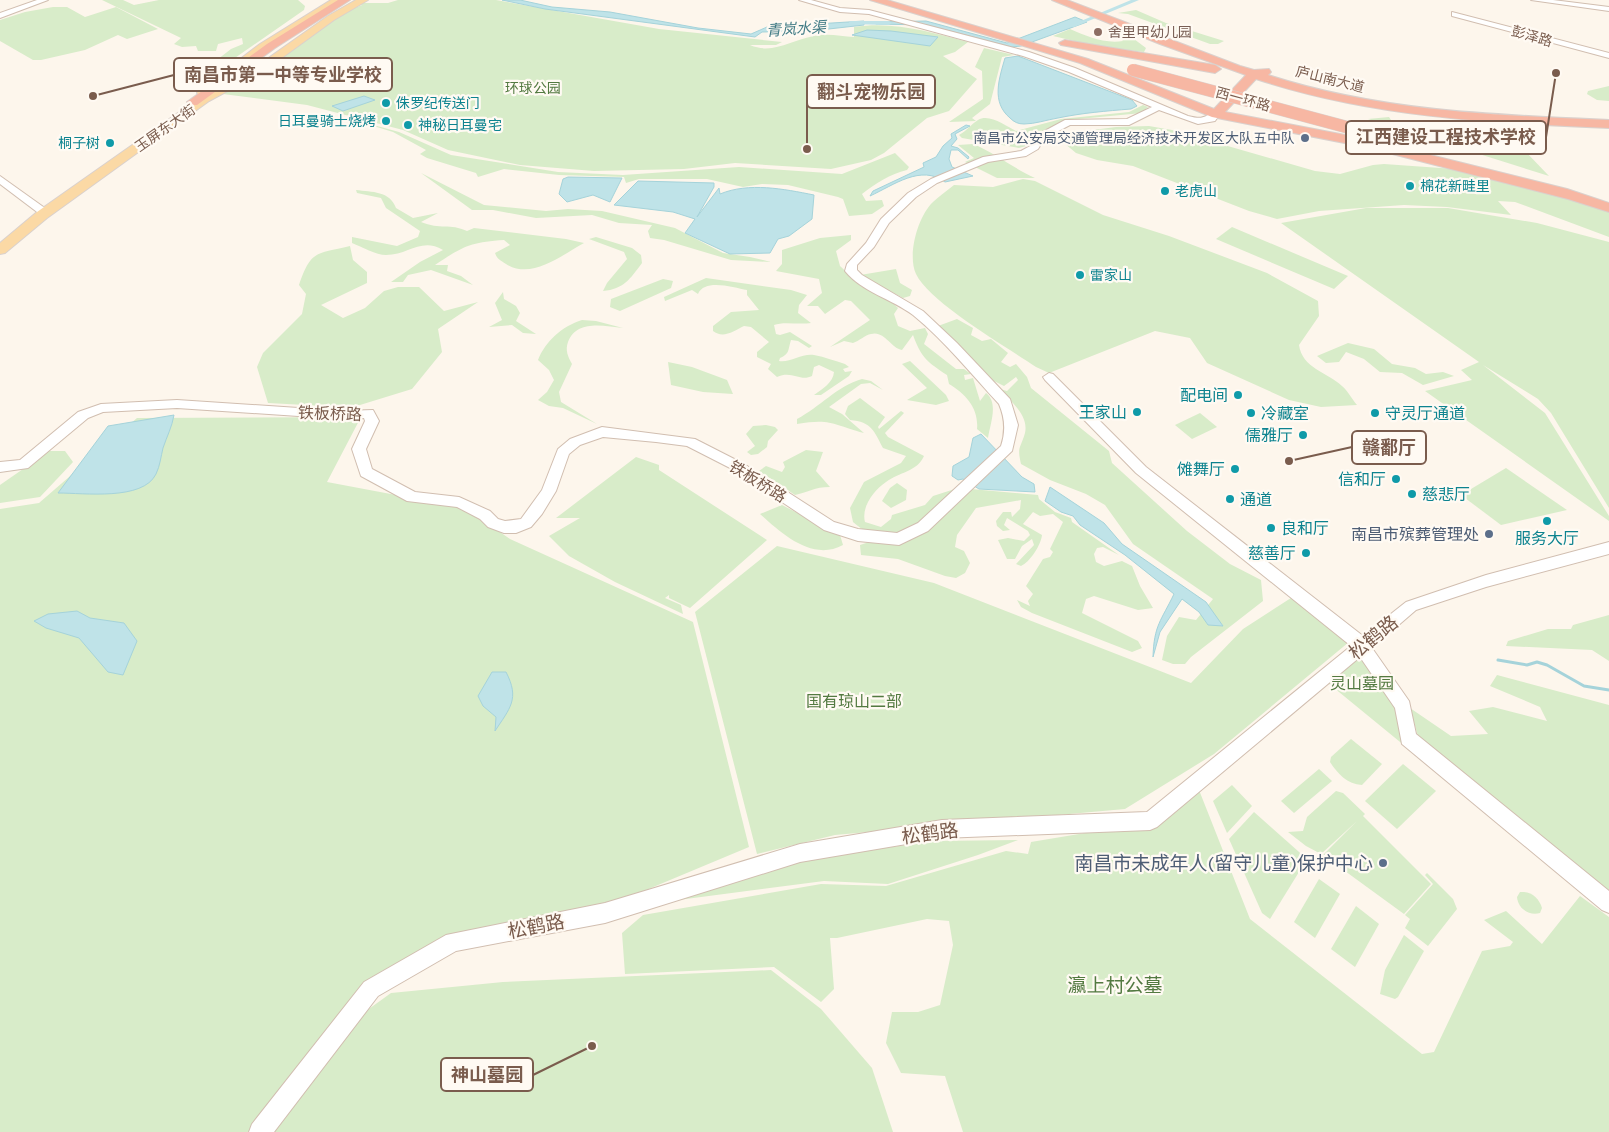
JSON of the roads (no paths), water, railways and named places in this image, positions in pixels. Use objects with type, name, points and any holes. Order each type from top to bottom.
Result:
[{"type":"highway","points":[[204,98],[271,46],[345,0]]},
{"type":"highway","points":[[204,98],[323,18],[354,0]]},
{"type":"highway","points":[[866,0],[913,7]]},
{"type":"highway","name":"西一环路","points":[[875,0],[913,7],[1382,134],[1609,202]]},
{"type":"highway","name":"西一环路","points":[[898,0],[913,7]]},
{"type":"highway","name":"庐山南大道","points":[[1057,0],[1297,87],[1355,102],[1447,116],[1609,122]]},
{"type":"highway","name":"庐山南大道","points":[[1067,0],[1091,11]]},
{"type":"highway","points":[[956,19],[1110,52],[1179,64],[1255,71]]},
{"type":"highway","points":[[956,19],[1084,60],[1216,114],[1366,143],[1574,196]]},
{"type":"highway","points":[[1216,114],[1222,110],[1255,71]]},
{"type":"highway","points":[[1216,114],[1216,108],[1255,71]]},
{"type":"highway","name":"庐山南大道","points":[[1255,71],[1337,95],[1423,110],[1609,122]]},
{"type":"highway","points":[[1238,92],[1250,85],[1258,84],[1297,87]]},
{"type":"highway","name":"西一环路","points":[[1382,134],[1609,208]]},
{"type":"main road","name":"玉屏东大街","points":[[204,98],[211,85],[264,46],[337,0]]},
{"type":"main road","name":"玉屏东大街","points":[[0,244],[204,98],[238,83],[331,18],[363,0]]},
{"type":"main road","name":"玉屏东大街","points":[[0,250],[42,213]]},
{"type":"street","points":[[0,14],[38,0]]},
{"type":"street","points":[[0,14],[44,0]]},
{"type":"street","points":[[803,0],[840,10],[869,12],[1026,54],[1072,70],[1185,118],[1198,121],[1212,118],[1216,114]]},
{"type":"street","points":[[1535,0],[1609,9]]},
{"type":"street","name":"彭泽路","points":[[1455,14],[1609,56]]},
{"type":"street","name":"铁板桥路","points":[[0,467],[23,465],[83,415],[101,408],[176,404],[343,415],[361,412],[368,413],[372,421],[359,449],[366,472],[412,497],[449,500],[465,504],[504,527],[516,527],[526,523],[538,510],[549,491],[563,452],[575,442],[602,432],[690,442],[739,467],[829,526],[858,534],[899,539],[923,527],[1007,448],[1012,434],[1012,417],[1005,402],[920,315],[894,296],[857,278],[851,271],[852,264],[870,245],[885,220],[912,195],[934,181],[986,159],[1023,154],[1035,147],[1042,136],[1068,122],[1129,122],[1159,107]]},
{"type":"street","points":[[0,179],[42,213]]},
{"type":"street","points":[[0,184],[42,213]]},
{"type":"street","points":[[1049,376],[1141,470],[1362,645],[1370,660],[1403,706],[1408,738],[1609,903]]},
{"type":"street","name":"松鹤路","points":[[260,1132],[371,989],[453,942],[605,913],[800,854],[923,832],[942,829],[1150,821],[1411,606],[1486,581],[1609,548]]},
{"type":"water","points":[[502,0],[520,0],[552,7],[610,12],[698,28],[751,34],[767,27],[864,21],[864,25],[811,31],[762,32],[755,37],[545,9]]},
{"type":"water","points":[[1075,17],[1087,22],[1021,46],[1012,47],[927,25],[876,24],[873,22],[926,21],[1007,43]]},
{"type":"water","points":[[867,30],[938,37],[930,46],[852,35]]},
{"type":"water","points":[[1018,56],[1132,100],[1137,106],[1131,109],[1103,111],[1032,123],[1022,124],[1016,122],[1004,112],[1000,105],[998,90],[1005,58]]},
{"type":"water","points":[[364,96],[375,100],[343,111],[332,106]]},
{"type":"water","points":[[966,125],[970,126],[955,134],[957,139],[951,146],[958,148],[969,157],[968,159],[958,150],[951,150],[949,159],[952,167],[973,176],[945,182],[927,175],[917,176],[898,182],[870,196],[873,191],[924,167],[923,163],[936,157],[943,146],[952,138],[951,134]]},
{"type":"water","points":[[568,177],[622,178],[610,202],[593,195],[567,202],[559,194],[563,179]]},
{"type":"water","points":[[638,181],[714,183],[714,187],[697,217],[719,188],[720,194],[731,190],[755,187],[814,195],[812,219],[789,236],[778,239],[770,253],[730,254],[685,233],[695,219],[673,212],[614,205]]},
{"type":"water","points":[[174,415],[156,474],[149,483],[126,492],[112,494],[58,493],[108,426]]},
{"type":"water","points":[[981,434],[1022,477],[1034,484],[1035,492],[979,489],[963,479],[958,480],[952,476],[953,466],[969,457],[973,438]]},
{"type":"water","points":[[1050,487],[1104,523],[1122,544],[1206,602],[1223,626],[1208,625],[1199,612],[1182,599],[1160,632],[1153,657],[1157,630],[1174,594],[1125,555],[1080,525],[1073,516],[1061,512],[1045,501]]},
{"type":"water","points":[[77,611],[90,618],[124,623],[137,641],[123,675],[108,672],[79,638],[46,628],[34,621],[48,614]]},
{"type":"water","points":[[492,672],[506,672],[513,696],[509,709],[495,731],[496,717],[483,706],[478,696]]},
{"type":"waterway","name":"青岚水渠","points":[[1072,26],[1136,0]]},
{"type":"waterway","name":"青岚水渠","points":[[850,23],[889,23]]},
{"type":"waterway","points":[[1498,660],[1527,665],[1537,662],[1547,665],[1584,686],[1609,690]]},
{"type":"place","name":"舍里甲幼儿园","points":[[1098,32]]},
{"type":"place","name":"江西建设工程技术学校","points":[[1556,73]]},
{"type":"place","name":"南昌市第一中等专业学校","points":[[93,96]]},
{"type":"place","name":"侏罗纪传送门","points":[[386,103]]},
{"type":"place","name":"日耳曼骑士烧烤","points":[[386,121]]},
{"type":"place","name":"神秘日耳曼宅","points":[[408,125]]},
{"type":"place","name":"南昌市公安局交通管理局经济技术开发区大队五中队","points":[[1305,138]]},
{"type":"place","name":"桐子树","points":[[110,143]]},
{"type":"place","name":"翻斗宠物乐园","points":[[807,149]]},
{"type":"place","name":"棉花新畦里","points":[[1410,186]]},
{"type":"place","name":"老虎山","points":[[1165,191]]},
{"type":"place","name":"雷家山","points":[[1080,275]]},
{"type":"place","name":"配电间","points":[[1238,395]]},
{"type":"place","name":"王家山","points":[[1137,412]]},
{"type":"place","name":"冷藏室","points":[[1251,413]]},
{"type":"place","name":"守灵厅通道","points":[[1375,413]]},
{"type":"place","name":"儒雅厅","points":[[1303,435]]},
{"type":"place","name":"赣鄱厅","points":[[1289,461]]},
{"type":"place","name":"傩舞厅","points":[[1235,469]]},
{"type":"place","name":"信和厅","points":[[1396,479]]},
{"type":"place","name":"慈悲厅","points":[[1412,494]]},
{"type":"place","name":"通道","points":[[1230,499]]},
{"type":"place","name":"服务大厅","points":[[1547,521]]},
{"type":"place","name":"良和厅","points":[[1271,528]]},
{"type":"place","name":"南昌市殡葬管理处","points":[[1489,534]]},
{"type":"place","name":"慈善厅","points":[[1306,553]]},
{"type":"place","name":"南昌市未成年人(留守儿童)保护中心","points":[[1383,863]]},
{"type":"place","name":"神山墓园","points":[[592,1046]]},
{"type":"park label","name":"环球公园","points":[[533,88]]},
{"type":"park label","name":"灵山墓园","points":[[1362,683]]},
{"type":"park label","name":"国有琼山二部","points":[[854,701]]},
{"type":"park label","name":"瀛上村公墓","points":[[1115,985]]}]
